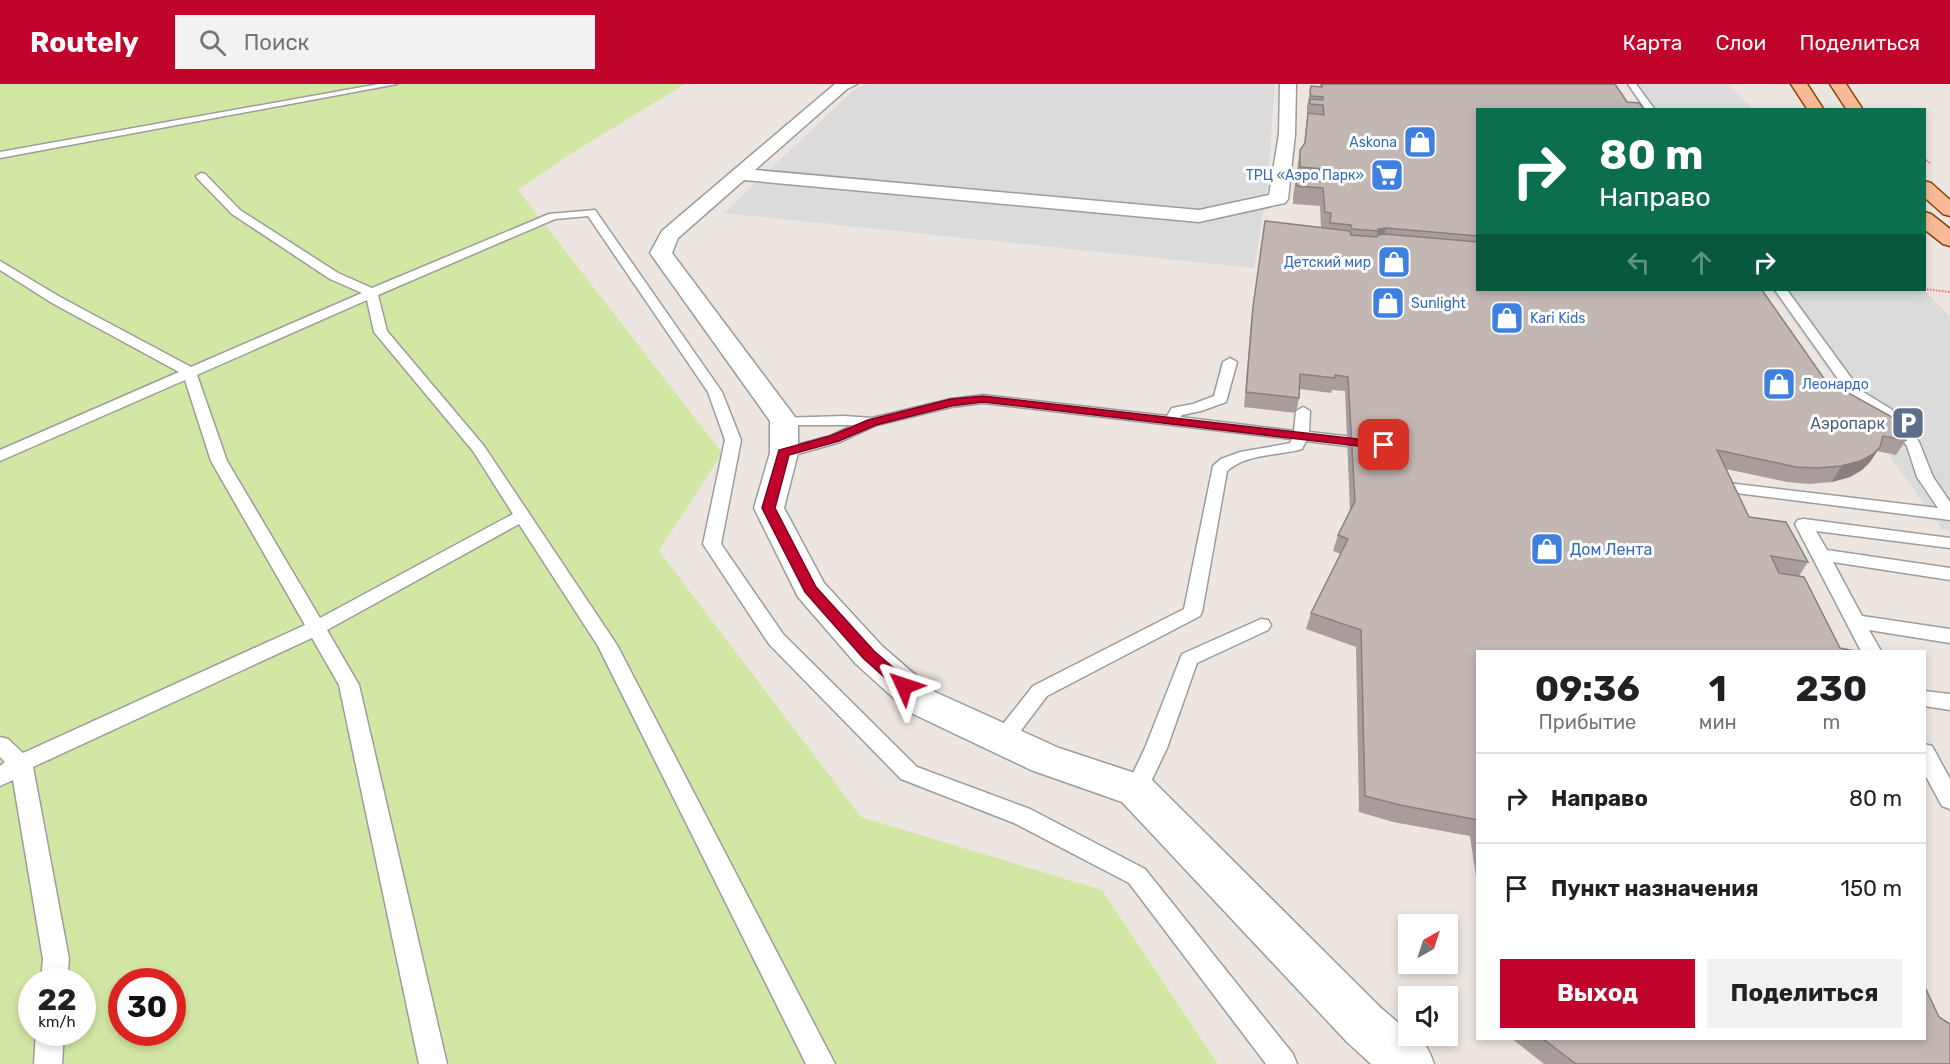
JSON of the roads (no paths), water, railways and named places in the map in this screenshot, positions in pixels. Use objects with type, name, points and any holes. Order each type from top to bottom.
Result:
[{"type":"main road","points":[[1799,84],[1815,108]]},
{"type":"main road","points":[[1838,84],[1854,108]]},
{"type":"main road","points":[[1926,189],[1950,210]]},
{"type":"main road","points":[[1926,220],[1950,240]]},
{"type":"street","points":[[849,84],[842,86],[669,235],[661,253],[784,437],[769,508],[810,589],[869,655],[922,702],[1045,759],[1136,790],[1364,1024],[1409,1064]]},
{"type":"street","points":[[738,174],[1199,216],[1278,199],[1287,134],[1288,84]]},
{"type":"lane","points":[[0,155],[393,84]]},
{"type":"lane","points":[[1632,84],[1650,108]]},
{"type":"lane","points":[[201,176],[236,212],[334,276],[371,292]]},
{"type":"lane","points":[[0,456],[371,292],[553,216],[591,212],[715,393],[733,440],[712,544],[777,639],[909,773],[1022,816],[1137,876],[1282,1064]]},
{"type":"lane","points":[[0,265],[56,300],[189,372],[219,461],[349,685],[433,1064]]},
{"type":"lane","points":[[1782,291],[1855,393],[1886,412],[1914,445],[1925,477],[1950,515]]},
{"type":"lane","points":[[371,292],[381,332],[479,449],[607,645],[821,1064]]},
{"type":"lane","points":[[1172,419],[1177,411],[1196,408],[1221,399],[1230,362]]},
{"type":"lane","points":[[784,437],[835,439],[872,422],[951,403],[983,399],[1384,445]]},
{"type":"lane","points":[[1002,739],[1040,691],[1193,612],[1219,469],[1227,461],[1241,456],[1284,451],[1297,446],[1302,432],[1304,411]]},
{"type":"lane","points":[[784,437],[844,420],[872,422]]},
{"type":"lane","points":[[1690,483],[1950,515]]},
{"type":"lane","points":[[0,777],[21,763],[316,628],[523,515]]},
{"type":"lane","points":[[1870,650],[1804,524],[1950,543]]},
{"type":"lane","points":[[1820,555],[1950,574]]},
{"type":"lane","points":[[1855,621],[1950,636]]},
{"type":"lane","points":[[1136,790],[1156,748],[1188,659],[1261,625]]},
{"type":"lane","points":[[1926,698],[1950,702]]},
{"type":"lane","points":[[0,745],[21,763],[56,959],[55,968]]},
{"type":"lane","points":[[1926,754],[1943,775],[1950,800]]},
{"type":"lane","points":[[48,1064],[49,1046]]},
{"type":"place","name":"Askona","points":[[1420,142]]},
{"type":"place","name":"ТРЦ «Аэро Парк»","points":[[1387,175]]},
{"type":"place","name":"Детский мир","points":[[1394,262]]},
{"type":"place","name":"Sunlight","points":[[1388,303]]},
{"type":"place","name":"Kari Kids","points":[[1507,318]]},
{"type":"place","name":"Леонардо","points":[[1779,384]]},
{"type":"place","name":"Аэропарк","points":[[1908,423]]},
{"type":"place","name":"Дом Лента","points":[[1547,549]]}]
